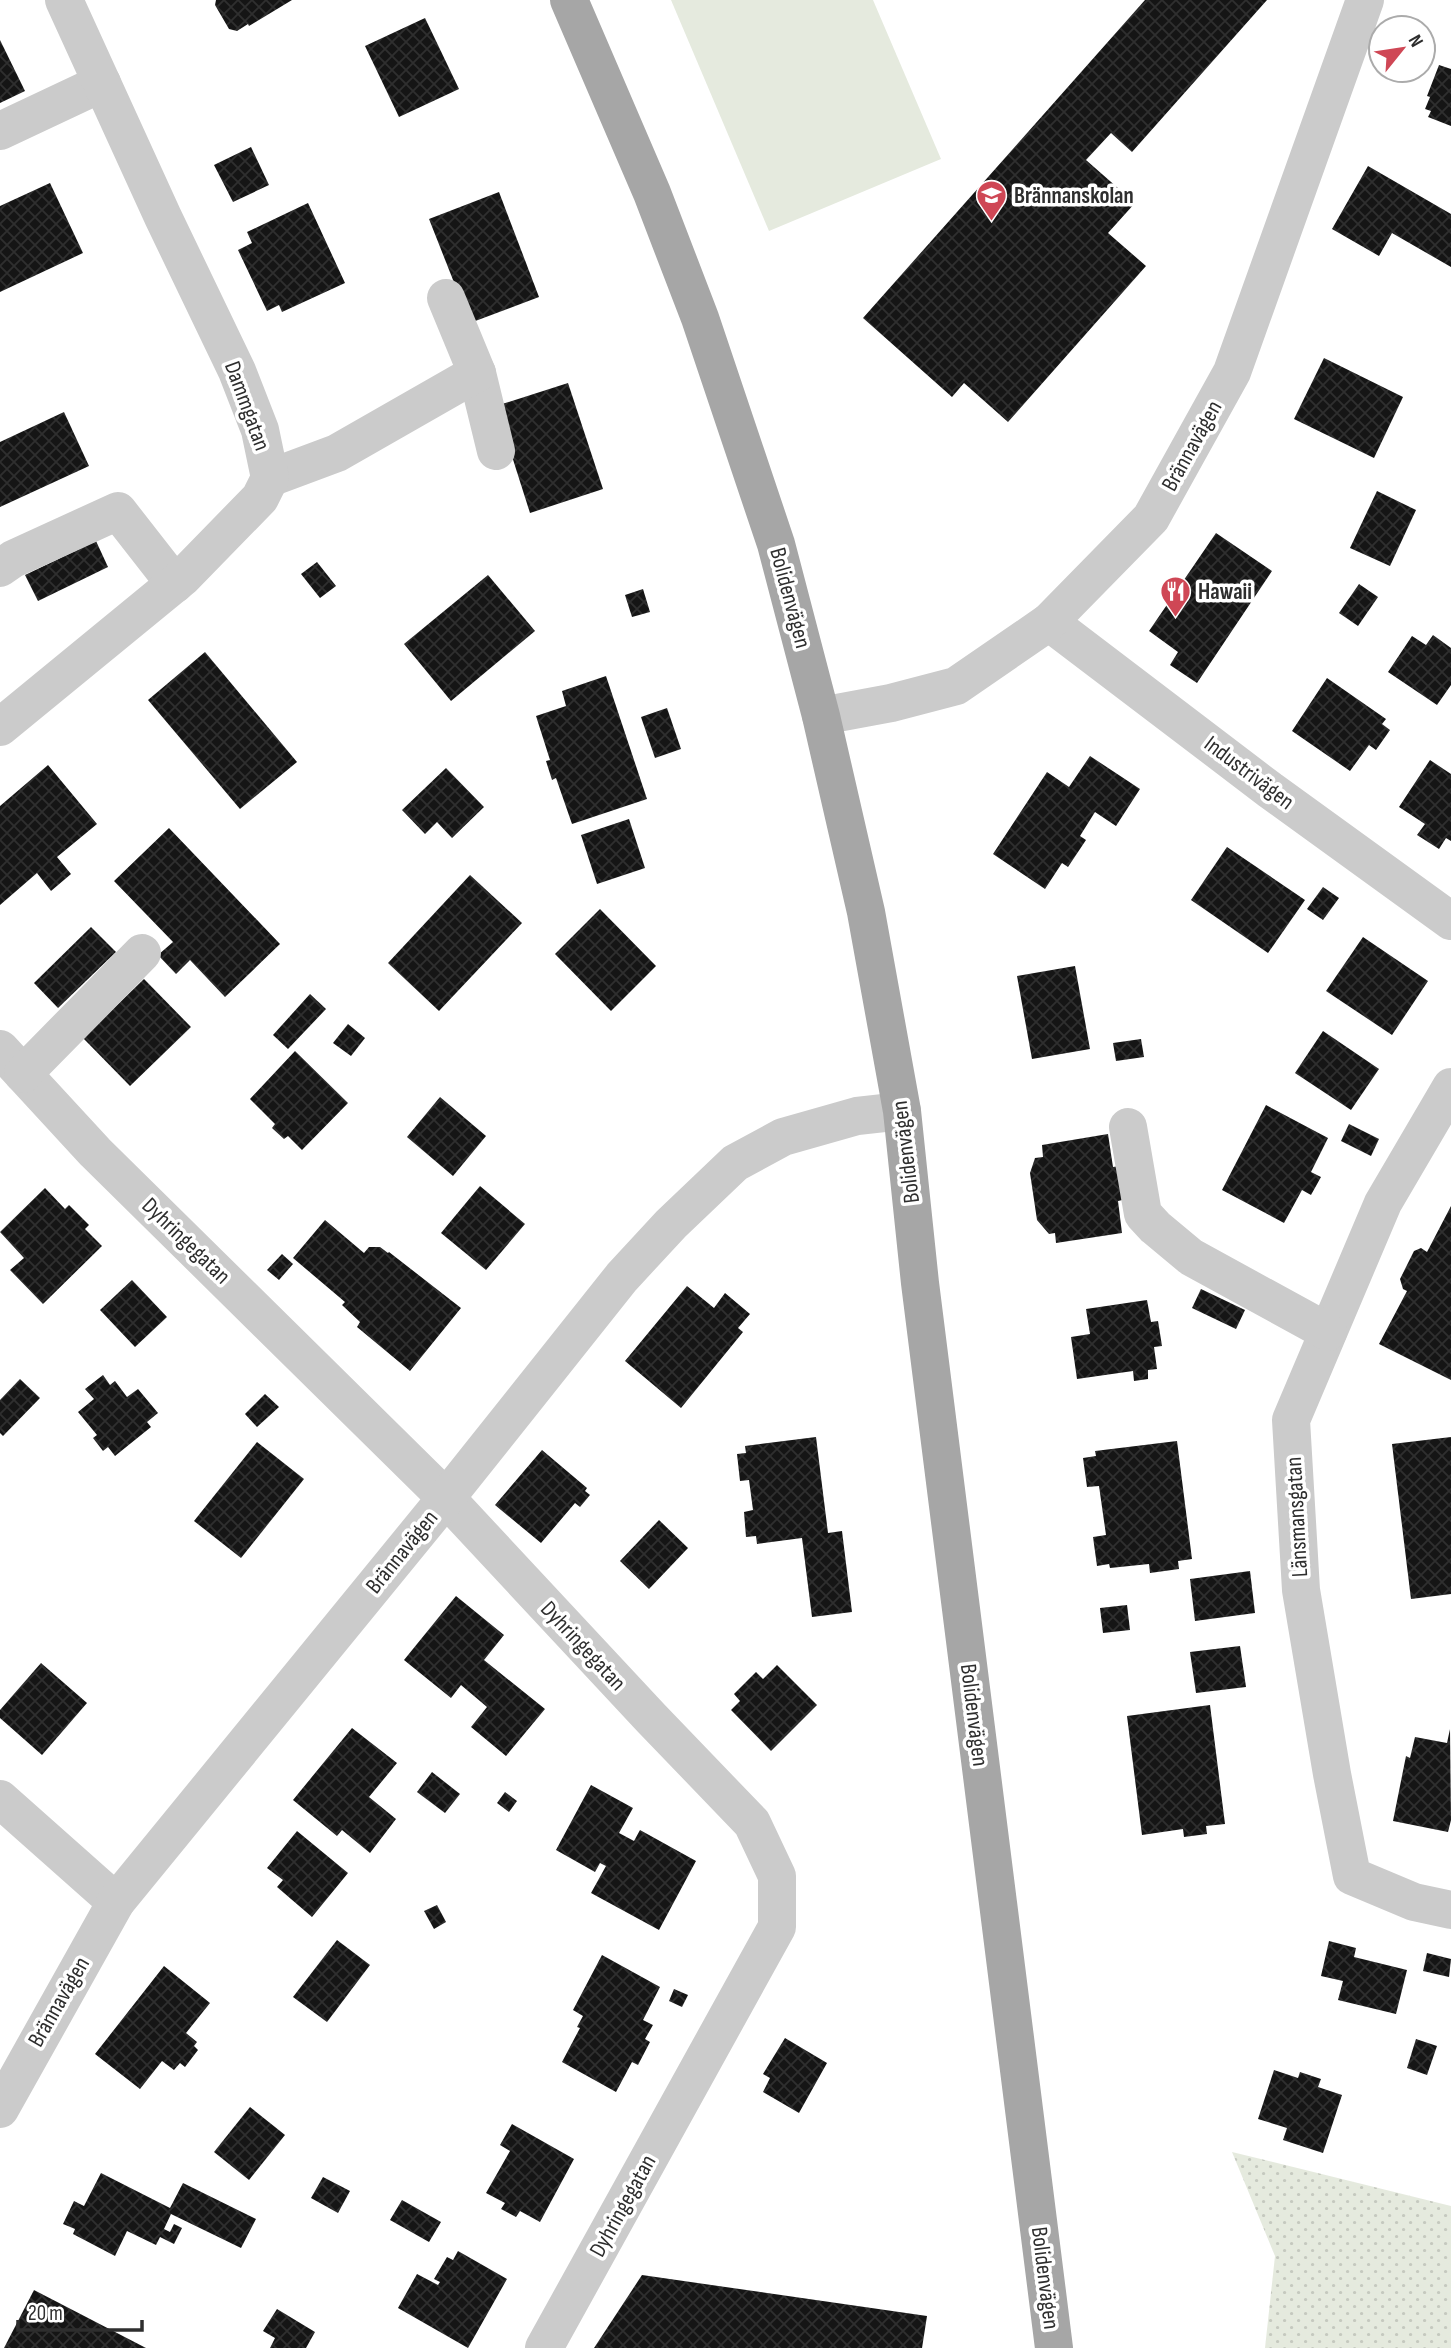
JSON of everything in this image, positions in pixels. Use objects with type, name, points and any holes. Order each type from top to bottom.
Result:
[{"type":"main road","name":"Bolidenvägen","points":[[569,0],[652,192],[699,318],[776,544],[821,716],[866,912],[902,1111],[922,1296],[1054,2348]]},
{"type":"street","name":"Dammgatan","points":[[0,727],[175,584],[253,506],[270,478],[260,430],[237,371],[64,0]]},
{"type":"street","name":"Brännavägen","points":[[821,716],[891,703],[956,686],[1049,622],[1151,518],[1232,372],[1365,0]]},
{"type":"street","points":[[0,131],[102,83]]},
{"type":"street","points":[[446,298],[477,373],[496,451]]},
{"type":"street","points":[[270,478],[337,453],[477,373]]},
{"type":"street","points":[[0,568],[13,559],[118,511],[175,584]]},
{"type":"street","name":"Industrivägen","points":[[1049,622],[1270,790],[1451,921]]},
{"type":"street","points":[[12,1062],[142,953]]},
{"type":"street","name":"Dyhringegatan","points":[[12,1062],[95,1152],[446,1499],[752,1823],[777,1876],[777,1927],[544,2348]]},
{"type":"street","name":"Länsmansgatan","points":[[1451,1087],[1382,1203],[1291,1420],[1301,1590],[1352,1876],[1415,1902],[1451,1910]]},
{"type":"street","name":"Brännavägen","points":[[0,2109],[116,1902],[446,1499],[622,1277],[671,1224],[735,1163],[794,1133],[857,1116],[902,1111]]},
{"type":"street","points":[[1128,1127],[1143,1214],[1155,1227],[1191,1257],[1328,1332]]},
{"type":"street","points":[[0,1799],[116,1902]]},
{"type":"shaded area","points":[[671,0],[873,0],[941,159],[769,231]]},
{"type":"shaded area","points":[[1232,2152],[1451,2206],[1451,2348],[1265,2348],[1275,2256]]},
{"type":"building","points":[[216,0],[292,0],[237,31],[229,29],[215,5]]},
{"type":"building","points":[[1145,0],[1267,0],[1132,152],[1111,133],[1086,160],[1135,203],[1108,233],[1146,266],[1008,422],[964,383],[952,397],[863,318]]},
{"type":"building","points":[[425,18],[459,89],[399,117],[365,46]]},
{"type":"building","points":[[0,40],[25,91],[0,103]]},
{"type":"building","points":[[1439,65],[1451,69],[1451,126],[1428,117],[1431,111],[1425,109],[1432,84],[1437,84]]},
{"type":"building","points":[[251,147],[269,185],[233,202],[214,165]]},
{"type":"building","points":[[1368,166],[1451,214],[1451,267],[1392,233],[1379,256],[1332,229]]},
{"type":"building","points":[[50,183],[83,253],[0,292],[0,206]]},
{"type":"building","points":[[499,192],[539,297],[470,323],[429,219]]},
{"type":"building","points":[[308,203],[345,283],[282,312],[279,305],[267,311],[238,250],[252,243],[247,232]]},
{"type":"building","points":[[1324,358],[1403,397],[1374,458],[1294,419]]},
{"type":"building","points":[[568,383],[603,489],[530,513],[496,406]]},
{"type":"building","points":[[64,412],[89,466],[0,507],[0,442]]},
{"type":"building","points":[[1377,491],[1416,510],[1390,566],[1350,548]]},
{"type":"building","points":[[1216,533],[1272,571],[1197,683],[1170,665],[1178,652],[1149,631]]},
{"type":"building","points":[[96,541],[108,567],[38,601],[25,575]]},
{"type":"building","points":[[317,562],[336,586],[320,598],[301,574]]},
{"type":"building","points":[[488,575],[535,631],[451,701],[404,644]]},
{"type":"building","points":[[1359,584],[1378,597],[1358,626],[1339,613]]},
{"type":"building","points":[[643,589],[650,612],[632,617],[625,595]]},
{"type":"building","points":[[1433,635],[1451,648],[1451,685],[1437,705],[1388,672],[1412,636],[1426,645]]},
{"type":"building","points":[[205,652],[297,762],[240,809],[148,700]]},
{"type":"building","points":[[606,676],[647,799],[572,824],[556,778],[552,780],[546,761],[550,760],[536,716],[566,706],[562,691]]},
{"type":"building","points":[[1327,678],[1386,719],[1382,724],[1390,730],[1376,750],[1369,745],[1350,771],[1292,731]]},
{"type":"building","points":[[667,708],[681,749],[655,758],[641,717]]},
{"type":"building","points":[[1090,756],[1140,789],[1116,826],[1095,812],[1080,836],[1086,840],[1068,867],[1062,863],[1045,889],[993,854],[1047,772],[1069,787]]},
{"type":"building","points":[[1430,760],[1451,774],[1451,841],[1446,838],[1439,849],[1417,835],[1425,824],[1399,807]]},
{"type":"building","points":[[48,765],[97,824],[57,857],[71,874],[51,891],[37,873],[0,905],[0,806]]},
{"type":"building","points":[[446,768],[484,807],[452,838],[437,822],[425,834],[402,810]]},
{"type":"building","points":[[629,819],[645,868],[597,884],[581,835]]},
{"type":"building","points":[[169,828],[280,944],[225,997],[190,960],[176,974],[158,955],[173,942],[114,881]]},
{"type":"building","points":[[1227,847],[1305,900],[1268,953],[1191,900]]},
{"type":"building","points":[[470,875],[522,923],[439,1011],[388,963]]},
{"type":"building","points":[[1323,887],[1339,898],[1323,920],[1307,909]]},
{"type":"building","points":[[600,909],[656,966],[611,1011],[555,954]]},
{"type":"building","points":[[91,927],[116,952],[58,1008],[34,983]]},
{"type":"building","points":[[1363,937],[1428,981],[1392,1035],[1326,991]]},
{"type":"building","points":[[1075,966],[1090,1049],[1032,1059],[1017,976]]},
{"type":"building","points":[[144,979],[191,1027],[130,1086],[83,1038]]},
{"type":"building","points":[[310,994],[326,1009],[288,1049],[273,1035]]},
{"type":"building","points":[[348,1024],[365,1038],[351,1056],[333,1043]]},
{"type":"building","points":[[1323,1031],[1379,1069],[1351,1110],[1295,1073]]},
{"type":"building","points":[[1141,1039],[1144,1057],[1116,1061],[1113,1043]]},
{"type":"building","points":[[295,1051],[348,1103],[302,1150],[288,1136],[284,1139],[272,1128],[275,1124],[250,1099]]},
{"type":"building","points":[[440,1097],[486,1136],[453,1176],[407,1137]]},
{"type":"building","points":[[1266,1105],[1328,1138],[1311,1172],[1321,1177],[1311,1195],[1302,1190],[1284,1223],[1222,1190]]},
{"type":"building","points":[[1349,1124],[1379,1139],[1371,1156],[1341,1141]]},
{"type":"building","points":[[1108,1134],[1113,1167],[1126,1165],[1131,1198],[1118,1201],[1122,1233],[1056,1243],[1055,1233],[1049,1234],[1037,1220],[1030,1173],[1035,1158],[1043,1157],[1042,1145]]},
{"type":"building","points":[[480,1186],[525,1224],[486,1270],[441,1233]]},
{"type":"building","points":[[45,1188],[65,1209],[69,1205],[89,1225],[85,1229],[102,1246],[43,1304],[10,1270],[24,1258],[0,1232]]},
{"type":"building","points":[[1451,1206],[1451,1380],[1379,1344],[1407,1291],[1403,1289],[1400,1279],[1414,1251],[1421,1248],[1427,1252]]},
{"type":"building","points":[[325,1220],[364,1253],[369,1247],[380,1247],[389,1252],[461,1308],[410,1371],[357,1327],[360,1322],[342,1305],[345,1302],[293,1258]]},
{"type":"building","points":[[282,1254],[293,1264],[279,1280],[267,1270]]},
{"type":"building","points":[[132,1280],[167,1317],[135,1347],[100,1310]]},
{"type":"building","points":[[687,1286],[714,1308],[725,1293],[750,1314],[738,1328],[743,1332],[681,1408],[625,1361]]},
{"type":"building","points":[[1201,1289],[1245,1310],[1236,1329],[1192,1308]]},
{"type":"building","points":[[1147,1300],[1151,1322],[1158,1321],[1162,1346],[1154,1347],[1157,1369],[1148,1370],[1148,1379],[1134,1381],[1133,1371],[1077,1379],[1071,1337],[1090,1334],[1086,1309]]},
{"type":"building","points":[[103,1375],[110,1385],[115,1381],[127,1397],[138,1389],[158,1413],[147,1422],[151,1427],[115,1456],[108,1447],[103,1451],[93,1438],[97,1435],[78,1412],[94,1399],[85,1389]]},
{"type":"building","points":[[20,1379],[40,1398],[3,1436],[0,1433],[0,1400]]},
{"type":"building","points":[[265,1394],[279,1407],[257,1427],[245,1414]]},
{"type":"building","points":[[816,1437],[828,1533],[842,1531],[852,1612],[812,1617],[802,1538],[757,1544],[756,1536],[746,1537],[744,1512],[753,1510],[749,1480],[740,1481],[737,1454],[746,1453],[745,1446]]},
{"type":"building","points":[[1451,1437],[1451,1594],[1411,1599],[1392,1444]]},
{"type":"building","points":[[1177,1441],[1192,1559],[1178,1561],[1179,1569],[1150,1573],[1149,1564],[1110,1568],[1109,1564],[1097,1566],[1093,1537],[1106,1535],[1099,1486],[1087,1487],[1083,1458],[1096,1456],[1095,1451]]},
{"type":"building","points":[[257,1442],[304,1479],[241,1558],[194,1521]]},
{"type":"building","points":[[542,1450],[587,1488],[585,1491],[590,1495],[580,1507],[575,1503],[541,1543],[495,1505]]},
{"type":"building","points":[[659,1520],[688,1548],[649,1589],[620,1561]]},
{"type":"building","points":[[1250,1571],[1255,1613],[1195,1621],[1190,1579]]},
{"type":"building","points":[[456,1596],[504,1635],[484,1660],[545,1709],[506,1756],[471,1727],[487,1707],[461,1685],[451,1698],[404,1660]]},
{"type":"building","points":[[1127,1605],[1130,1630],[1103,1633],[1100,1608]]},
{"type":"building","points":[[1240,1646],[1246,1687],[1196,1693],[1190,1652]]},
{"type":"building","points":[[41,1663],[87,1703],[42,1755],[0,1718],[0,1710]]},
{"type":"building","points":[[777,1665],[817,1705],[771,1751],[731,1710],[740,1701],[734,1694],[756,1672],[763,1679]]},
{"type":"building","points":[[1210,1705],[1225,1824],[1206,1826],[1207,1834],[1184,1837],[1183,1829],[1142,1835],[1127,1716]]},
{"type":"building","points":[[352,1728],[397,1763],[369,1797],[396,1819],[370,1853],[342,1830],[337,1836],[293,1800]]},
{"type":"building","points":[[1450,1729],[1451,1820],[1448,1832],[1393,1821],[1406,1756],[1410,1758],[1415,1737],[1447,1743]]},
{"type":"building","points":[[432,1772],[460,1794],[445,1813],[417,1792]]},
{"type":"building","points":[[591,1785],[633,1808],[619,1833],[634,1841],[640,1830],[696,1861],[659,1930],[591,1893],[606,1866],[600,1863],[595,1872],[556,1850]]},
{"type":"building","points":[[505,1792],[517,1801],[509,1812],[497,1803]]},
{"type":"building","points":[[297,1831],[348,1873],[312,1917],[277,1887],[283,1880],[267,1868]]},
{"type":"building","points":[[437,1905],[446,1922],[434,1929],[424,1911]]},
{"type":"building","points":[[337,1940],[370,1965],[327,2022],[293,1997]]},
{"type":"building","points":[[1329,1941],[1356,1948],[1354,1957],[1407,1970],[1396,2014],[1338,2000],[1343,1981],[1321,1976]]},
{"type":"building","points":[[1427,1953],[1451,1959],[1449,1977],[1423,1971]]},
{"type":"building","points":[[602,1955],[660,1987],[643,2020],[653,2025],[645,2039],[650,2042],[638,2065],[632,2062],[616,2092],[562,2062],[580,2028],[577,2027],[583,2016],[573,2010]]},
{"type":"building","points":[[164,1966],[210,2003],[186,2033],[197,2042],[194,2046],[198,2050],[185,2067],[180,2063],[174,2070],[162,2061],[140,2089],[95,2054]]},
{"type":"building","points":[[674,1989],[688,1995],[682,2007],[669,2001]]},
{"type":"building","points":[[785,2038],[827,2063],[799,2113],[763,2092],[770,2078],[763,2074]]},
{"type":"building","points":[[1416,2039],[1437,2046],[1427,2075],[1407,2068]]},
{"type":"building","points":[[1274,2070],[1298,2078],[1300,2072],[1321,2079],[1318,2087],[1342,2095],[1323,2153],[1283,2140],[1287,2128],[1258,2119]]},
{"type":"building","points":[[250,2107],[285,2135],[249,2180],[214,2152]]},
{"type":"building","points":[[512,2124],[574,2159],[540,2222],[520,2211],[516,2217],[501,2209],[505,2203],[486,2193],[510,2151],[500,2145]]},
{"type":"building","points":[[101,2173],[170,2208],[183,2183],[256,2219],[241,2248],[171,2214],[164,2229],[170,2232],[174,2224],[182,2228],[174,2244],[160,2237],[156,2245],[127,2231],[115,2256],[73,2234],[75,2229],[63,2224],[74,2201],[84,2206]]},
{"type":"building","points":[[323,2177],[350,2191],[338,2213],[311,2198]]},
{"type":"building","points":[[402,2200],[441,2222],[429,2242],[390,2220]]},
{"type":"building","points":[[458,2251],[507,2279],[468,2348],[398,2308],[417,2274],[438,2285],[440,2282],[434,2279],[447,2257],[453,2260]]},
{"type":"building","points":[[642,2275],[927,2316],[922,2348],[594,2348]]},
{"type":"building","points":[[34,2290],[146,2348],[4,2348]]},
{"type":"building","points":[[277,2309],[315,2332],[306,2348],[270,2348],[275,2338],[263,2331]]},
{"type":"place","name":"Brännanskolan","points":[[991,223]]},
{"type":"place","name":"Hawaii","points":[[1175,619]]}]
